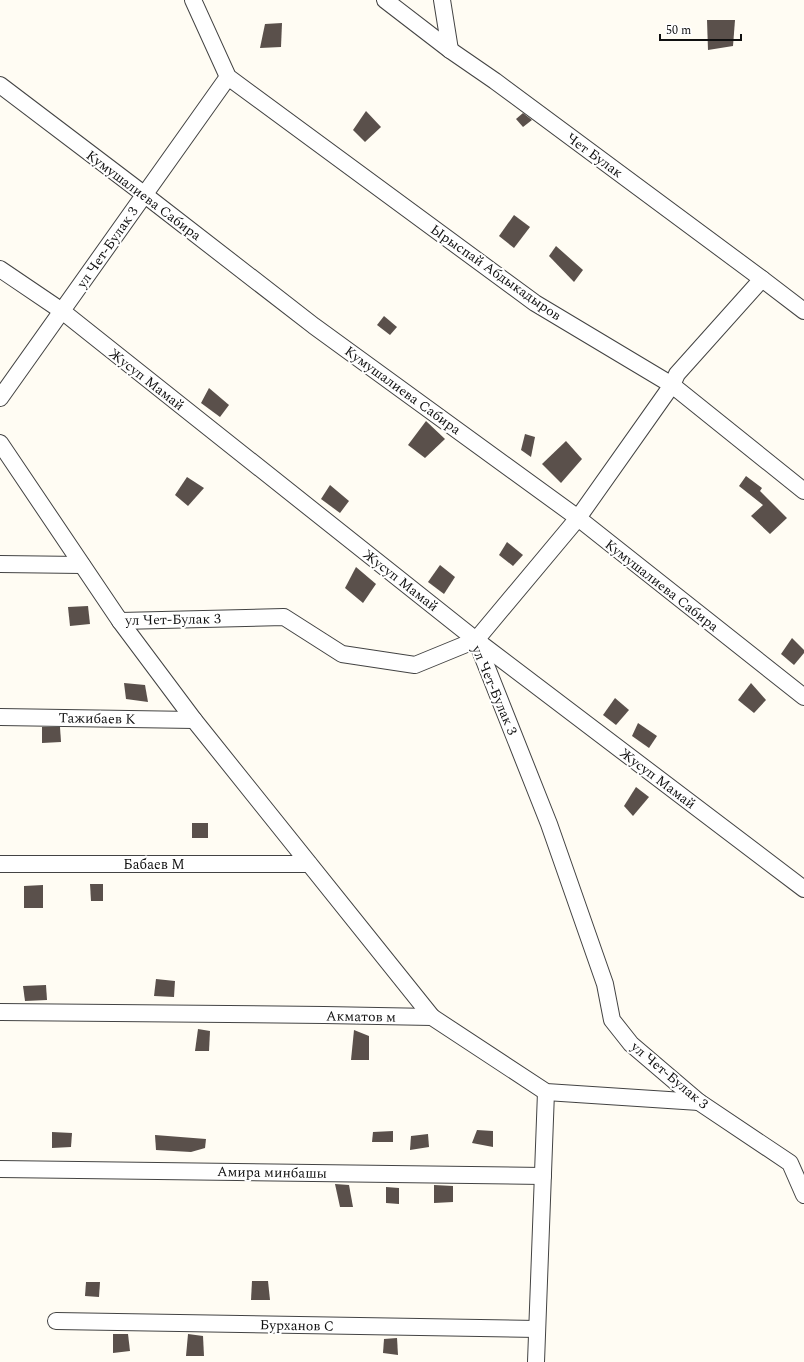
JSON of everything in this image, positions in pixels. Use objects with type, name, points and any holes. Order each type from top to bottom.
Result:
[{"type":"street","points":[[193,0],[228,78]]},
{"type":"street","name":"Чет Булак","points":[[385,0],[450,50],[762,279],[804,312]]},
{"type":"street","points":[[442,0],[450,50]]},
{"type":"street","name":"ул Чет-Булак 3","points":[[0,398],[228,78]]},
{"type":"street","name":"Ырыспай Абдыкадыров","points":[[228,78],[535,303],[672,385],[804,491]]},
{"type":"street","name":"Кумушалиева Сабира","points":[[0,85],[314,326],[578,518],[804,697]]},
{"type":"street","name":"Жусуп Мамай","points":[[0,269],[62,311],[476,640],[804,889]]},
{"type":"street","points":[[476,640],[578,518],[672,385],[677,374],[762,279]]},
{"type":"street","name":"ул Чет-Булак 3","points":[[0,442],[120,621],[284,617],[342,654],[415,665],[476,640],[549,824],[605,984],[612,1020],[631,1044],[699,1102],[790,1163],[804,1195]]},
{"type":"street","points":[[0,564],[82,565]]},
{"type":"street","points":[[120,621],[194,720],[432,1017],[546,1092],[699,1102]]},
{"type":"street","name":"Тажибаев К","points":[[0,717],[194,720]]},
{"type":"street","name":"Бабаев М","points":[[0,864],[309,864]]},
{"type":"street","name":"Акматов м","points":[[0,1012],[432,1017]]},
{"type":"street","points":[[536,1362],[546,1092]]},
{"type":"street","name":"Амира минбашы","points":[[0,1169],[543,1176]]},
{"type":"street","name":"Бурханов С","points":[[56,1321],[538,1329]]},
{"type":"building","points":[[707,20],[735,20],[733,46],[708,50]]},
{"type":"building","points":[[282,23],[281,47],[260,48],[265,24]]},
{"type":"building","points":[[366,111],[381,127],[365,142],[353,130]]},
{"type":"building","points":[[523,113],[532,120],[523,127],[516,119]]},
{"type":"building","points":[[514,215],[530,227],[514,248],[499,236]]},
{"type":"building","points":[[556,246],[583,270],[574,282],[549,256]]},
{"type":"building","points":[[384,316],[397,327],[390,335],[377,325]]},
{"type":"building","points":[[209,388],[229,405],[220,417],[201,403]]},
{"type":"building","points":[[426,421],[445,439],[425,458],[408,445]]},
{"type":"building","points":[[525,434],[535,437],[531,457],[521,450]]},
{"type":"building","points":[[566,441],[582,459],[561,483],[542,464]]},
{"type":"building","points":[[746,476],[762,488],[760,491],[787,518],[770,534],[751,516],[763,505],[739,486]]},
{"type":"building","points":[[187,477],[204,488],[188,506],[175,495]]},
{"type":"building","points":[[330,485],[349,501],[340,513],[321,499]]},
{"type":"building","points":[[507,542],[523,555],[513,566],[499,555]]},
{"type":"building","points":[[440,565],[455,577],[444,594],[428,582]]},
{"type":"building","points":[[356,567],[376,584],[363,603],[345,588]]},
{"type":"building","points":[[88,606],[90,624],[70,626],[68,607]]},
{"type":"building","points":[[792,638],[804,650],[804,653],[794,665],[781,654]]},
{"type":"building","points":[[124,683],[145,685],[148,702],[126,699]]},
{"type":"building","points":[[751,683],[766,700],[754,713],[738,700]]},
{"type":"building","points":[[615,698],[629,710],[616,725],[603,715]]},
{"type":"building","points":[[638,723],[657,736],[649,748],[632,736]]},
{"type":"building","points":[[42,727],[60,727],[61,742],[42,743]]},
{"type":"building","points":[[636,787],[649,797],[633,816],[624,806]]},
{"type":"building","points":[[192,823],[208,823],[208,838],[192,838]]},
{"type":"building","points":[[90,884],[103,884],[103,901],[91,901]]},
{"type":"building","points":[[43,885],[43,908],[24,908],[24,886]]},
{"type":"building","points":[[156,979],[175,981],[174,997],[154,996]]},
{"type":"building","points":[[46,985],[47,1000],[25,1001],[23,986]]},
{"type":"building","points":[[198,1029],[210,1031],[209,1051],[195,1051]]},
{"type":"building","points":[[354,1030],[369,1036],[369,1060],[351,1060]]},
{"type":"building","points":[[477,1130],[493,1131],[493,1147],[472,1143]]},
{"type":"building","points":[[393,1131],[393,1142],[372,1142],[373,1132]]},
{"type":"building","points":[[52,1132],[72,1133],[71,1147],[52,1148]]},
{"type":"building","points":[[428,1134],[429,1147],[410,1150],[411,1136]]},
{"type":"building","points":[[155,1135],[206,1139],[205,1148],[191,1152],[156,1150]]},
{"type":"building","points":[[335,1184],[349,1185],[353,1207],[340,1207]]},
{"type":"building","points":[[434,1185],[453,1186],[453,1202],[434,1203]]},
{"type":"building","points":[[386,1187],[399,1188],[399,1204],[386,1203]]},
{"type":"building","points":[[252,1281],[268,1281],[270,1300],[251,1300]]},
{"type":"building","points":[[86,1282],[100,1282],[99,1297],[85,1296]]},
{"type":"building","points":[[113,1334],[128,1334],[130,1351],[113,1353]]},
{"type":"building","points":[[188,1334],[203,1336],[204,1356],[186,1356]]},
{"type":"building","points":[[397,1338],[398,1355],[383,1353],[384,1339]]}]
